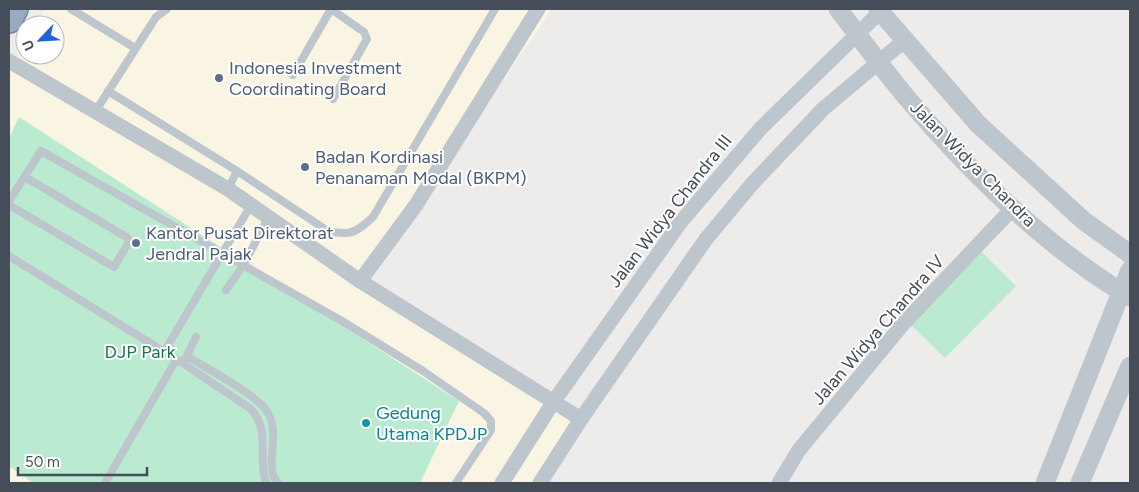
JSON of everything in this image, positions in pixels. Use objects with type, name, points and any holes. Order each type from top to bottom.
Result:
[{"type":"highway","points":[[9,20],[15,9]]},
{"type":"street","points":[[360,281],[416,205],[538,9]]},
{"type":"street","name":"Jalan Widya Chandra","points":[[838,9],[879,64],[948,144],[1013,208],[1065,252],[1125,294]]},
{"type":"street","name":"Jalan Widya Chandra","points":[[879,10],[978,124],[1084,221],[1130,254]]},
{"type":"street","name":"Jalan Widya Chandra III","points":[[502,483],[554,401],[680,223],[760,129],[879,10]]},
{"type":"street","points":[[540,483],[581,419],[706,238],[752,184],[823,109],[879,64],[905,40]]},
{"type":"street","points":[[9,61],[228,189],[360,281],[581,419]]},
{"type":"street","name":"Jalan Widya Chandra IV","points":[[779,483],[799,450],[903,324],[1013,208]]},
{"type":"street","points":[[1045,483],[1125,294],[1130,270]]},
{"type":"street","points":[[1080,483],[1130,366]]},
{"type":"lane","points":[[71,9],[135,48]]},
{"type":"lane","points":[[95,112],[156,17],[168,9]]},
{"type":"lane","points":[[293,74],[331,9],[364,32],[367,39],[333,99]]},
{"type":"lane","points":[[108,91],[237,171],[328,231],[344,235],[359,230],[373,217],[495,9]]},
{"type":"lane","points":[[9,201],[41,151],[222,255],[342,321],[423,371],[484,413],[491,420],[491,430],[456,483]]},
{"type":"lane","points":[[228,189],[237,171]]},
{"type":"lane","points":[[9,206],[114,267],[129,242],[128,238],[25,177]]},
{"type":"lane","points":[[164,352],[251,205]]},
{"type":"lane","points":[[226,290],[243,266],[268,218]]},
{"type":"lane","points":[[9,256],[176,360],[185,360],[258,401],[268,413],[274,430],[272,474],[278,483]]},
{"type":"lane","points":[[185,360],[196,337]]},
{"type":"lane","points":[[105,483],[176,360]]},
{"type":"lane","points":[[185,360],[251,408],[259,417],[263,428],[264,447],[261,470],[266,483]]},
{"type":"shaded area","points":[[45,9],[552,9],[366,280],[578,408],[533,483],[9,483],[9,71],[15,60],[15,65],[65,65],[65,15],[41,15]]},
{"type":"green space","name":"DJP Park","points":[[19,117],[459,401],[420,483],[33,483],[9,466],[9,138]]},
{"type":"green space","points":[[980,250],[1016,286],[945,358],[909,323]]},
{"type":"place","name":"Indonesia Investment Coordinating Board","points":[[219,78]]},
{"type":"place","name":"Badan Kordinasi Penanaman Modal (BKPM)","points":[[305,167]]},
{"type":"place","name":"Kantor Pusat Direktorat Jendral Pajak","points":[[136,243]]},
{"type":"place","name":"Gedung Utama KPDJP","points":[[366,423]]}]
